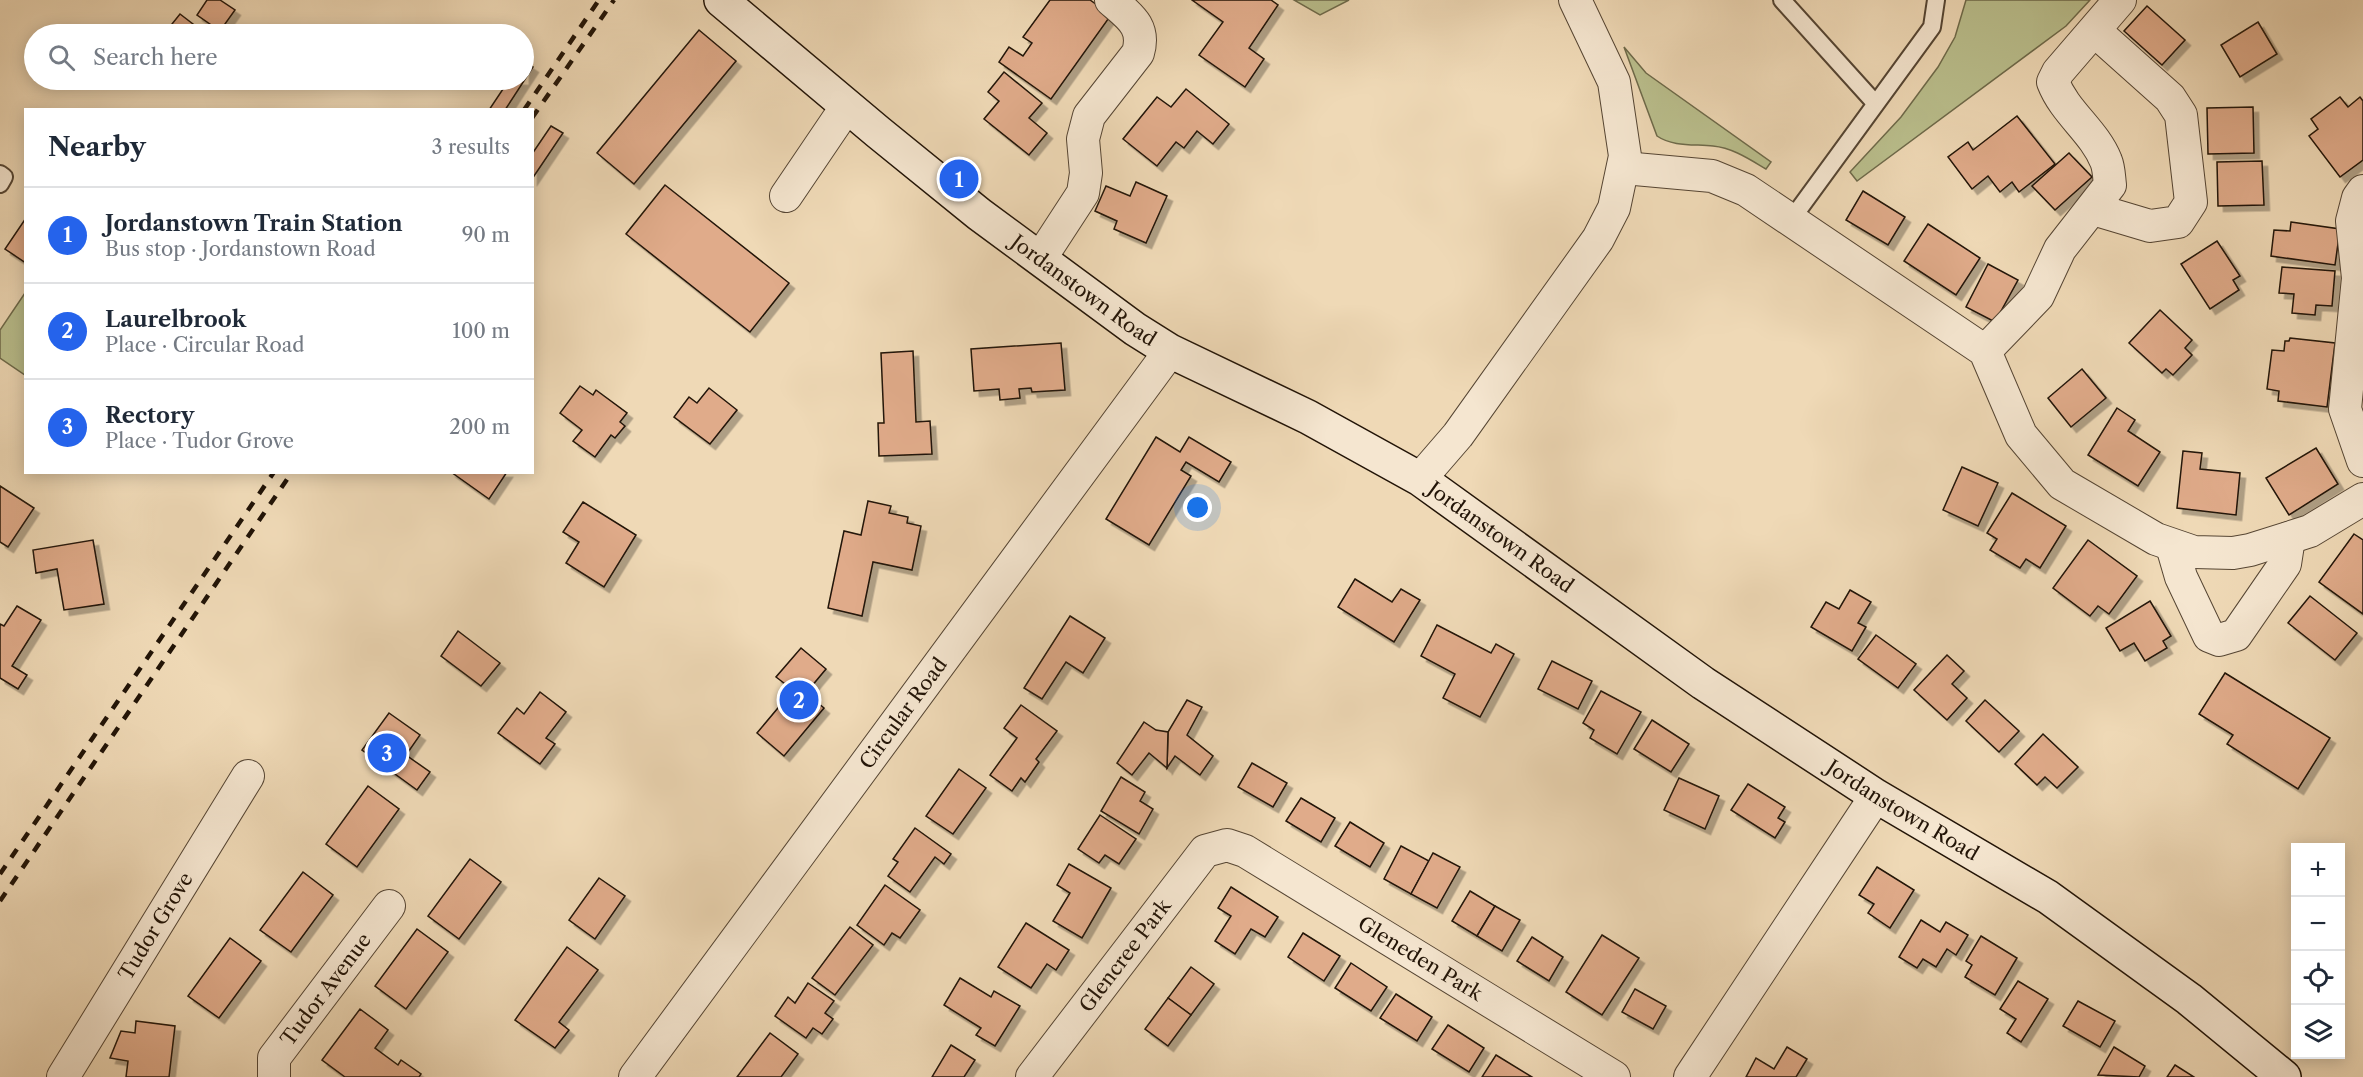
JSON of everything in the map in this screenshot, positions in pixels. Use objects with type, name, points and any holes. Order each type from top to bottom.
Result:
[{"type":"street","name":"Jordanstown Road","points":[[721,0],[847,106],[1041,259],[1170,351],[1308,417],[1420,479],[1703,683],[1876,796],[2048,897],[2189,999],[2284,1077]]},
{"type":"street","points":[[1041,259],[1083,194],[1086,173],[1083,139],[1089,116],[1138,52],[1141,44],[1137,23],[1111,0]]},
{"type":"street","points":[[1420,479],[1458,435],[1598,239],[1614,208],[1624,168],[1614,82],[1575,0]]},
{"type":"street","points":[[1985,351],[2038,296],[2060,249],[2110,185],[2107,162],[2093,139],[2060,99],[2053,82],[2058,72],[2121,0]]},
{"type":"street","points":[[2093,209],[2150,226],[2178,222],[2191,202],[2181,115],[2170,98],[2095,31]]},
{"type":"street","points":[[786,196],[847,106]]},
{"type":"street","points":[[1624,168],[1712,176],[1746,190],[1985,351],[2020,435],[2062,484],[2130,526],[2172,546],[2194,552],[2232,553],[2310,531],[2363,499]]},
{"type":"street","points":[[2363,191],[2358,198],[2352,221],[2360,278],[2345,409],[2363,461]]},
{"type":"street","name":"Circular Road","points":[[635,1077],[1170,351]]},
{"type":"street","points":[[2172,546],[2181,577],[2209,636],[2219,640],[2236,635],[2285,564],[2289,538]]},
{"type":"street","name":"Tudor Grove","points":[[63,1077],[249,776]]},
{"type":"street","points":[[1690,1077],[1876,796]]},
{"type":"street","name":"Glencree Park","points":[[1032,1077],[1205,851],[1227,845]]},
{"type":"street","name":"Gleneden Park","points":[[1227,845],[1245,851],[1614,1077]]},
{"type":"street","name":"Tudor Avenue","points":[[274,1077],[274,1058],[389,906]]},
{"type":"lane","points":[[1782,0],[1875,103]]},
{"type":"lane","points":[[1791,220],[1932,27],[1936,0]]},
{"type":"lane","points":[[0,174],[4,177],[0,184]]},
{"type":"green space","points":[[1294,0],[1349,0],[1320,15]]},
{"type":"green space","points":[[1966,0],[2090,0],[2066,26],[1857,181],[1850,172],[1901,117],[1938,67],[1955,37]]},
{"type":"green space","points":[[1624,47],[1646,73],[1771,162],[1766,169],[1727,149],[1670,142],[1657,136]]},
{"type":"green space","points":[[24,294],[24,374],[0,358],[0,330]]},
{"type":"building","points":[[207,0],[220,0],[235,10],[225,24],[210,24],[197,15]]},
{"type":"building","points":[[1050,0],[1090,0],[1111,15],[1051,99],[999,62],[1009,47],[1023,56],[1032,43],[1023,37]]},
{"type":"building","points":[[1192,0],[1271,0],[1278,5],[1249,48],[1264,59],[1245,87],[1199,55],[1223,22]]},
{"type":"building","points":[[2147,6],[2185,40],[2162,65],[2124,31]]},
{"type":"building","points":[[180,14],[193,24],[172,24]]},
{"type":"building","points":[[2258,22],[2277,54],[2240,77],[2221,45]]},
{"type":"building","points":[[699,30],[736,61],[634,184],[597,153]]},
{"type":"building","points":[[1004,72],[1042,103],[1029,118],[1047,133],[1029,155],[984,119],[999,101],[988,92]]},
{"type":"building","points":[[1186,89],[1229,124],[1213,144],[1197,131],[1184,148],[1176,142],[1157,166],[1123,139],[1157,97],[1171,107]]},
{"type":"building","points":[[502,90],[518,90],[506,108],[490,108]]},
{"type":"building","points":[[2340,97],[2348,107],[2360,97],[2363,101],[2363,160],[2340,177],[2309,136],[2318,129],[2311,119]]},
{"type":"building","points":[[2253,107],[2254,153],[2208,154],[2207,108]]},
{"type":"building","points":[[2017,116],[2055,164],[2019,192],[2012,182],[2000,192],[1988,176],[1972,189],[1948,157],[1968,142],[1973,150]]},
{"type":"building","points":[[551,126],[563,133],[534,176],[534,151]]},
{"type":"building","points":[[2069,153],[2092,177],[2055,210],[2032,186]]},
{"type":"building","points":[[2262,161],[2264,205],[2218,206],[2217,162]]},
{"type":"building","points":[[1136,182],[1167,196],[1146,243],[1114,229],[1117,221],[1095,211],[1106,186],[1130,196]]},
{"type":"building","points":[[665,185],[789,283],[750,332],[626,234]]},
{"type":"building","points":[[1863,191],[1905,217],[1888,245],[1846,220]]},
{"type":"building","points":[[24,221],[24,262],[5,249]]},
{"type":"building","points":[[2291,222],[2340,229],[2335,265],[2271,256],[2274,230],[2290,231]]},
{"type":"building","points":[[1928,224],[1980,258],[1956,295],[1904,261]]},
{"type":"building","points":[[2217,241],[2240,276],[2233,280],[2239,290],[2210,309],[2181,264]]},
{"type":"building","points":[[1988,264],[2018,280],[1995,322],[1966,307]]},
{"type":"building","points":[[2282,267],[2335,271],[2332,306],[2316,305],[2315,315],[2292,313],[2294,294],[2279,293]]},
{"type":"building","points":[[2160,310],[2192,340],[2185,348],[2192,355],[2173,375],[2166,369],[2162,373],[2129,343]]},
{"type":"building","points":[[2290,338],[2335,343],[2327,407],[2278,401],[2279,391],[2267,389],[2272,350],[2284,351],[2285,341],[2289,341]]},
{"type":"building","points":[[1061,343],[1065,390],[1032,392],[1031,388],[1019,389],[1020,398],[1000,400],[999,389],[974,391],[971,349]]},
{"type":"building","points":[[913,351],[916,422],[930,421],[932,454],[879,456],[878,423],[884,423],[881,353]]},
{"type":"building","points":[[2082,369],[2106,398],[2071,427],[2048,398]]},
{"type":"building","points":[[580,386],[593,395],[596,390],[627,413],[620,422],[625,426],[615,438],[611,435],[595,457],[573,441],[582,430],[560,413]]},
{"type":"building","points":[[709,388],[737,410],[710,444],[674,417],[689,397],[697,403]]},
{"type":"building","points":[[2117,408],[2135,420],[2128,431],[2160,452],[2138,486],[2088,455]]},
{"type":"building","points":[[1156,437],[1180,452],[1189,437],[1231,462],[1219,482],[1186,462],[1181,470],[1191,476],[1149,545],[1106,519]]},
{"type":"building","points":[[2316,448],[2338,484],[2289,515],[2266,478]]},
{"type":"building","points":[[2183,451],[2202,453],[2200,469],[2240,473],[2236,515],[2177,508]]},
{"type":"building","points":[[1962,467],[1998,483],[1978,526],[1943,510]]},
{"type":"building","points":[[454,474],[506,474],[489,499]]},
{"type":"building","points":[[0,486],[34,508],[8,547],[0,542]]},
{"type":"building","points":[[2012,493],[2066,526],[2040,568],[2026,559],[2020,568],[1990,550],[1997,539],[1987,533]]},
{"type":"building","points":[[868,501],[891,506],[889,513],[908,517],[907,523],[921,526],[912,570],[873,562],[862,616],[828,608],[844,531],[861,535]]},
{"type":"building","points":[[583,502],[636,535],[604,587],[566,563],[579,542],[563,532]]},
{"type":"building","points":[[2354,534],[2363,540],[2363,614],[2319,582]]},
{"type":"building","points":[[93,540],[104,604],[64,610],[57,569],[36,573],[33,550]]},
{"type":"building","points":[[2088,540],[2137,576],[2109,614],[2098,606],[2090,616],[2053,588]]},
{"type":"building","points":[[1355,579],[1392,602],[1401,589],[1420,600],[1394,642],[1338,607]]},
{"type":"building","points":[[1850,590],[1871,602],[1858,623],[1866,627],[1852,651],[1811,627],[1826,602],[1839,609]]},
{"type":"building","points":[[2310,596],[2357,633],[2335,660],[2288,623]]},
{"type":"building","points":[[2150,601],[2171,636],[2163,641],[2167,648],[2145,661],[2134,643],[2120,651],[2106,628]]},
{"type":"building","points":[[17,606],[41,620],[12,666],[27,675],[18,689],[0,678],[0,624],[4,626]]},
{"type":"building","points":[[1070,616],[1105,638],[1083,673],[1066,662],[1042,699],[1024,688]]},
{"type":"building","points":[[1437,625],[1491,653],[1496,644],[1514,654],[1480,717],[1443,698],[1455,674],[1421,656]]},
{"type":"building","points":[[458,631],[500,663],[481,686],[441,656]]},
{"type":"building","points":[[1876,635],[1916,664],[1898,688],[1858,659]]},
{"type":"building","points":[[801,648],[826,669],[806,693],[824,708],[784,756],[757,733],[793,690],[776,677]]},
{"type":"building","points":[[1947,655],[1964,671],[1952,684],[1967,698],[1947,720],[1914,690]]},
{"type":"building","points":[[1552,661],[1592,681],[1578,709],[1538,689]]},
{"type":"building","points":[[2225,673],[2330,738],[2298,789],[2227,744],[2233,735],[2199,714]]},
{"type":"building","points":[[1601,691],[1641,712],[1617,754],[1590,738],[1594,730],[1583,723]]},
{"type":"building","points":[[540,692],[566,712],[546,738],[555,744],[540,764],[498,733],[517,708],[524,714]]},
{"type":"building","points":[[1187,700],[1202,707],[1187,735],[1213,756],[1200,775],[1175,756],[1167,768],[1168,732]]},
{"type":"building","points":[[1985,700],[2019,731],[1999,752],[1966,721]]},
{"type":"building","points":[[1021,705],[1057,731],[1036,759],[1039,762],[1025,782],[1021,778],[1012,791],[990,775],[1017,738],[1004,728]]},
{"type":"building","points":[[389,713],[420,735],[406,755],[430,772],[417,790],[362,750]]},
{"type":"building","points":[[1652,720],[1689,744],[1671,772],[1634,749]]},
{"type":"building","points":[[1144,722],[1156,730],[1168,732],[1167,768],[1149,753],[1132,775],[1117,763]]},
{"type":"building","points":[[2043,734],[2078,767],[2057,788],[2045,777],[2037,785],[2015,764]]},
{"type":"building","points":[[1252,763],[1287,783],[1273,807],[1238,787]]},
{"type":"building","points":[[959,769],[986,788],[953,834],[926,816]]},
{"type":"building","points":[[1121,777],[1145,792],[1140,801],[1153,809],[1139,834],[1101,811]]},
{"type":"building","points":[[1679,778],[1719,796],[1705,829],[1664,810]]},
{"type":"building","points":[[1748,784],[1785,807],[1778,818],[1785,822],[1775,838],[1731,810]]},
{"type":"building","points":[[368,786],[399,809],[357,867],[326,844]]},
{"type":"building","points":[[1301,798],[1335,818],[1321,842],[1286,821]]},
{"type":"building","points":[[1100,815],[1136,839],[1119,864],[1105,855],[1099,863],[1078,849]]},
{"type":"building","points":[[1350,822],[1384,843],[1370,867],[1335,846]]},
{"type":"building","points":[[915,828],[951,854],[944,864],[935,857],[910,892],[888,876],[898,862],[893,859]]},
{"type":"building","points":[[1401,846],[1429,861],[1411,894],[1384,879]]},
{"type":"building","points":[[1433,853],[1460,867],[1437,908],[1411,894]]},
{"type":"building","points":[[470,859],[501,882],[459,939],[428,916]]},
{"type":"building","points":[[1069,864],[1111,888],[1082,938],[1053,921],[1070,893],[1057,885]]},
{"type":"building","points":[[1877,867],[1914,890],[1890,928],[1868,913],[1874,904],[1859,895]]},
{"type":"building","points":[[303,872],[333,895],[291,952],[260,930]]},
{"type":"building","points":[[599,878],[625,896],[595,939],[569,920]]},
{"type":"building","points":[[885,885],[920,910],[900,938],[892,933],[884,945],[857,925]]},
{"type":"building","points":[[1231,887],[1278,917],[1265,937],[1251,929],[1235,954],[1215,941],[1231,916],[1218,908]]},
{"type":"building","points":[[1470,891],[1495,906],[1477,936],[1452,921]]},
{"type":"building","points":[[1495,906],[1520,920],[1502,951],[1477,936]]},
{"type":"building","points":[[1921,920],[1940,932],[1946,922],[1968,935],[1956,955],[1947,949],[1936,967],[1923,959],[1917,968],[1899,957]]},
{"type":"building","points":[[1026,923],[1069,950],[1056,970],[1047,964],[1031,988],[998,967]]},
{"type":"building","points":[[850,927],[873,945],[835,995],[812,978]]},
{"type":"building","points":[[417,929],[448,952],[406,1009],[375,986]]},
{"type":"building","points":[[1303,933],[1340,956],[1324,981],[1288,957]]},
{"type":"building","points":[[1602,935],[1639,958],[1602,1015],[1566,992]]},
{"type":"building","points":[[1981,936],[2017,958],[1995,995],[1965,977],[1972,965],[1966,961]]},
{"type":"building","points":[[1532,937],[1563,957],[1549,981],[1517,961]]},
{"type":"building","points":[[230,938],[261,961],[219,1018],[188,996]]},
{"type":"building","points":[[567,947],[598,970],[559,1022],[569,1030],[555,1048],[515,1020]]},
{"type":"building","points":[[1351,963],[1387,987],[1371,1011],[1335,988]]},
{"type":"building","points":[[1191,967],[1214,984],[1191,1015],[1168,998]]},
{"type":"building","points":[[960,978],[991,997],[994,991],[1020,1006],[995,1046],[976,1035],[981,1028],[944,1005]]},
{"type":"building","points":[[2018,981],[2048,999],[2021,1042],[2007,1033],[2016,1019],[2000,1009]]},
{"type":"building","points":[[808,983],[834,1001],[825,1013],[833,1019],[822,1034],[813,1028],[806,1038],[775,1016],[788,997],[795,1003]]},
{"type":"building","points":[[1635,989],[1666,1006],[1653,1029],[1622,1012]]},
{"type":"building","points":[[1396,994],[1432,1017],[1417,1041],[1380,1018]]},
{"type":"building","points":[[1168,998],[1191,1015],[1168,1046],[1145,1029]]},
{"type":"building","points":[[2078,1001],[2115,1021],[2100,1047],[2063,1026]]},
{"type":"building","points":[[360,1009],[388,1030],[375,1048],[398,1065],[401,1060],[421,1074],[419,1077],[345,1077],[322,1060]]},
{"type":"building","points":[[136,1021],[175,1026],[169,1077],[126,1077],[128,1061],[110,1058],[121,1031],[135,1033]]},
{"type":"building","points":[[1448,1025],[1484,1048],[1469,1072],[1432,1049]]},
{"type":"building","points":[[770,1033],[798,1054],[781,1077],[737,1077]]},
{"type":"building","points":[[951,1045],[975,1060],[964,1077],[932,1077]]},
{"type":"building","points":[[1787,1047],[1807,1059],[1796,1077],[1746,1077],[1756,1058],[1774,1069]]},
{"type":"building","points":[[2114,1047],[2145,1066],[2139,1077],[2098,1075]]},
{"type":"building","points":[[1496,1055],[1532,1077],[1482,1077]]},
{"type":"building","points":[[2175,1065],[2194,1077],[2167,1077]]},
{"type":"railway","points":[[525,108],[599,0]]},
{"type":"railway","points":[[534,115],[614,0]]},
{"type":"railway","points":[[0,874],[273,474]]},
{"type":"railway","points":[[0,901],[291,474]]},
{"type":"place","name":"Jordanstown Train Station","points":[[959,179]]},
{"type":"place","name":"Laurelbrook","points":[[799,700]]},
{"type":"place","name":"Rectory","points":[[387,753]]}]
